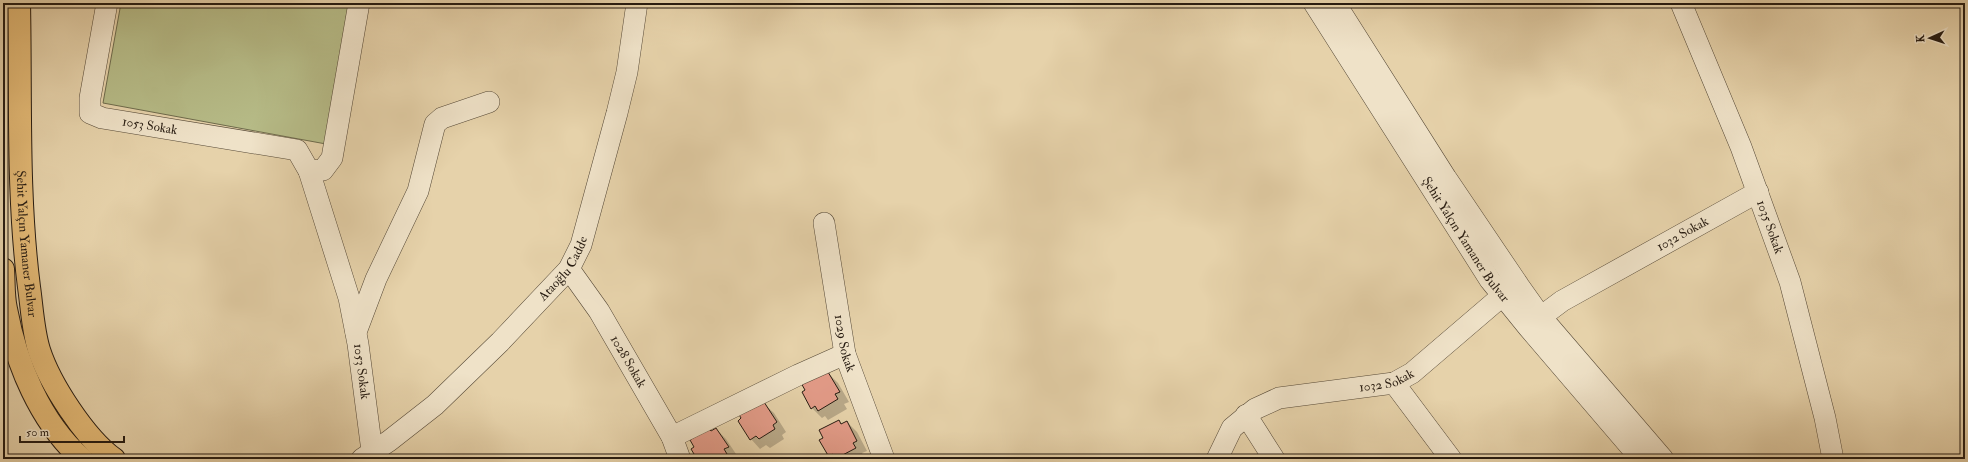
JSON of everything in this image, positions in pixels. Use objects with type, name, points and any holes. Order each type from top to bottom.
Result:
[{"type":"highway","name":"Şehit Yalçın Yamaner Bulvar","points":[[19,3],[22,194],[26,262],[39,350],[57,389],[83,427],[114,459]]},
{"type":"highway","name":"Şehit Yalçın Yamaner Bulvar","points":[[3,269],[8,338],[47,417],[68,446],[82,459]]},
{"type":"street","name":"1053 Sokak","points":[[107,3],[90,98],[90,113],[102,118],[296,150],[309,171],[349,298],[356,332],[369,456]]},
{"type":"street","points":[[309,171],[324,170],[332,158],[360,3]]},
{"type":"street","name":"Ataoğlu Cadde","points":[[369,456],[435,404],[500,342],[569,270],[581,245],[618,113],[627,72],[637,3]]},
{"type":"street","name":"Şehit Yalçın Yamaner Bulvar","points":[[1314,3],[1474,257],[1511,291],[1642,459]]},
{"type":"street","points":[[1335,3],[1446,178],[1511,291]]},
{"type":"street","name":"1035 Sokak","points":[[1681,3],[1741,147],[1790,282],[1825,418],[1833,459]]},
{"type":"street","points":[[356,332],[376,279],[418,191],[435,124],[442,118],[489,102]]},
{"type":"street","name":"1032 Sokak","points":[[1534,322],[1562,301],[1758,192]]},
{"type":"street","name":"1029 Sokak","points":[[824,223],[845,354],[884,459]]},
{"type":"street","name":"1028 Sokak","points":[[569,270],[599,312],[672,437],[680,459]]},
{"type":"street","name":"1032 Sokak","points":[[1217,459],[1232,428],[1246,415],[1279,398],[1394,383],[1412,373],[1511,291]]},
{"type":"street","points":[[1534,322],[1663,459]]},
{"type":"street","points":[[672,437],[798,375],[845,354]]},
{"type":"street","points":[[1394,383],[1451,459]]},
{"type":"street","points":[[1246,415],[1274,459]]},
{"type":"green space","points":[[121,3],[351,3],[326,144],[103,103]]},
{"type":"building","points":[[828,372],[840,392],[835,394],[838,399],[818,411],[815,406],[811,409],[802,392],[805,390],[801,383]]},
{"type":"building","points":[[764,402],[777,422],[773,425],[775,429],[759,439],[756,436],[750,440],[738,421],[741,418],[738,413]]},
{"type":"building","points":[[839,420],[841,424],[847,421],[857,441],[853,443],[856,448],[835,459],[833,454],[829,457],[819,440],[823,438],[819,430]]},
{"type":"building","points":[[708,428],[711,431],[716,428],[729,447],[724,449],[727,454],[720,459],[697,459],[691,449],[694,447],[690,440]]}]
